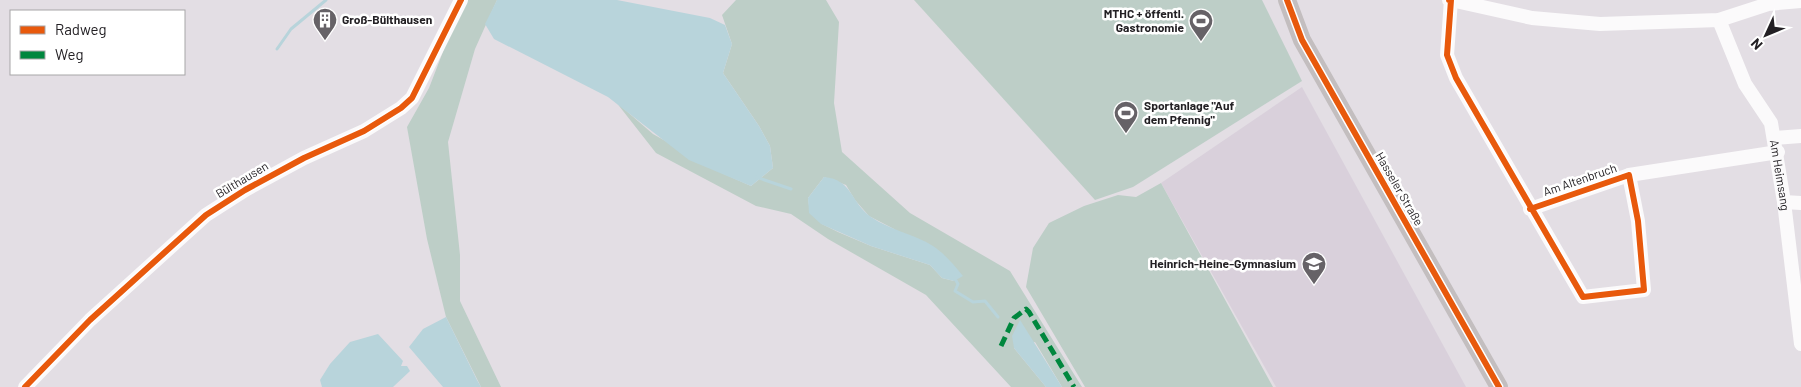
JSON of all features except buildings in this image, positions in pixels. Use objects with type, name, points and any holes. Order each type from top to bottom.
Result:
[{"type":"main road","name":"Hasseler Straße","points":[[1287,0],[1302,40],[1499,387]]},
{"type":"street","name":"Bülthausen","points":[[25,387],[90,320],[206,216],[245,190],[304,158],[364,131],[412,98],[461,0]]},
{"type":"street","name":"Am Altenbruch","points":[[1629,175],[1638,220],[1644,290],[1583,297],[1530,209],[1456,78],[1447,55],[1450,0],[1532,18],[1600,24],[1718,20],[1768,4],[1801,1]]},
{"type":"street","name":"Am Heimsang","points":[[1718,20],[1745,84],[1772,123],[1778,152],[1801,344]]},
{"type":"street","points":[[1774,138],[1801,136]]},
{"type":"street","name":"Am Altenbruch","points":[[1530,209],[1629,175],[1778,152]]},
{"type":"street","points":[[1784,202],[1801,203]]},
{"type":"shaded area","points":[[463,0],[497,0],[475,49],[448,142],[460,255],[460,301],[501,387],[481,387],[446,317],[427,239],[407,127],[429,88]]},
{"type":"shaded area","points":[[736,0],[826,0],[839,22],[834,103],[842,152],[910,213],[1010,271],[1082,387],[1062,387],[1035,342],[1014,348],[1046,387],[1011,387],[926,295],[828,239],[791,214],[756,206],[656,153],[616,102],[653,134],[724,174],[751,186],[773,168],[770,146],[759,126],[723,73],[732,44],[722,15]],"holes":[[[824,177],[846,185],[855,200],[869,216],[894,229],[954,281],[942,278],[930,265],[871,246],[838,232],[822,224],[810,213],[808,198]]]},
{"type":"shaded area","name":"Sportanlage \"Auf dem Pfennig\"","points":[[914,0],[1262,0],[1302,81],[1133,187],[1095,200]]},
{"type":"shaded area","name":"Heinrich-Heine-Gymnasium","points":[[1302,87],[1466,387],[1276,387],[1161,183]]},
{"type":"shaded area","name":"Heinrich-Heine-Gymnasium","points":[[1161,183],[1273,387],[1085,387],[1026,287],[1033,248],[1049,223],[1084,206],[1118,195],[1136,197]]},
{"type":"water","points":[[497,0],[617,0],[710,18],[725,25],[732,44],[723,73],[759,126],[770,146],[773,168],[751,186],[689,160],[608,97],[494,39],[485,24]]},
{"type":"water","points":[[824,177],[840,182],[846,187],[864,211],[871,217],[933,246],[963,276],[954,281],[942,278],[930,265],[871,246],[821,224],[809,213],[808,198]]},
{"type":"water","points":[[446,317],[481,387],[443,387],[409,347],[423,329]]},
{"type":"water","points":[[1020,320],[1062,387],[1046,387],[1014,348],[1012,336]]},
{"type":"water","points":[[378,334],[403,361],[401,366],[407,366],[410,371],[393,387],[322,387],[320,380],[330,364],[350,342]]},
{"type":"waterway","points":[[277,49],[291,29],[326,0]]},
{"type":"waterway","points":[[756,177],[791,189]]},
{"type":"waterway","points":[[954,277],[958,284],[955,291],[973,302],[985,301],[998,317]]},
{"type":"marked path","points":[[1001,346],[1014,318],[1026,309],[1074,387]]},
{"type":"cycle path","points":[[25,387],[90,320],[206,215],[245,190],[304,158],[364,131],[401,108],[412,98],[461,0]]},
{"type":"cycle path","points":[[1287,0],[1302,40],[1499,387]]},
{"type":"cycle path","points":[[1449,0],[1451,0],[1447,55],[1456,78],[1583,297],[1644,290],[1638,221],[1629,175],[1530,209]]},
{"type":"place","name":"Groß-Bülthausen","points":[[325,41]]},
{"type":"place","name":"MTHC + öffentl. Gastronomie","points":[[1201,42]]},
{"type":"place","name":"Sportanlage \"Auf dem Pfennig\"","points":[[1126,134]]},
{"type":"place","name":"Heinrich-Heine-Gymnasium","points":[[1314,285]]}]
